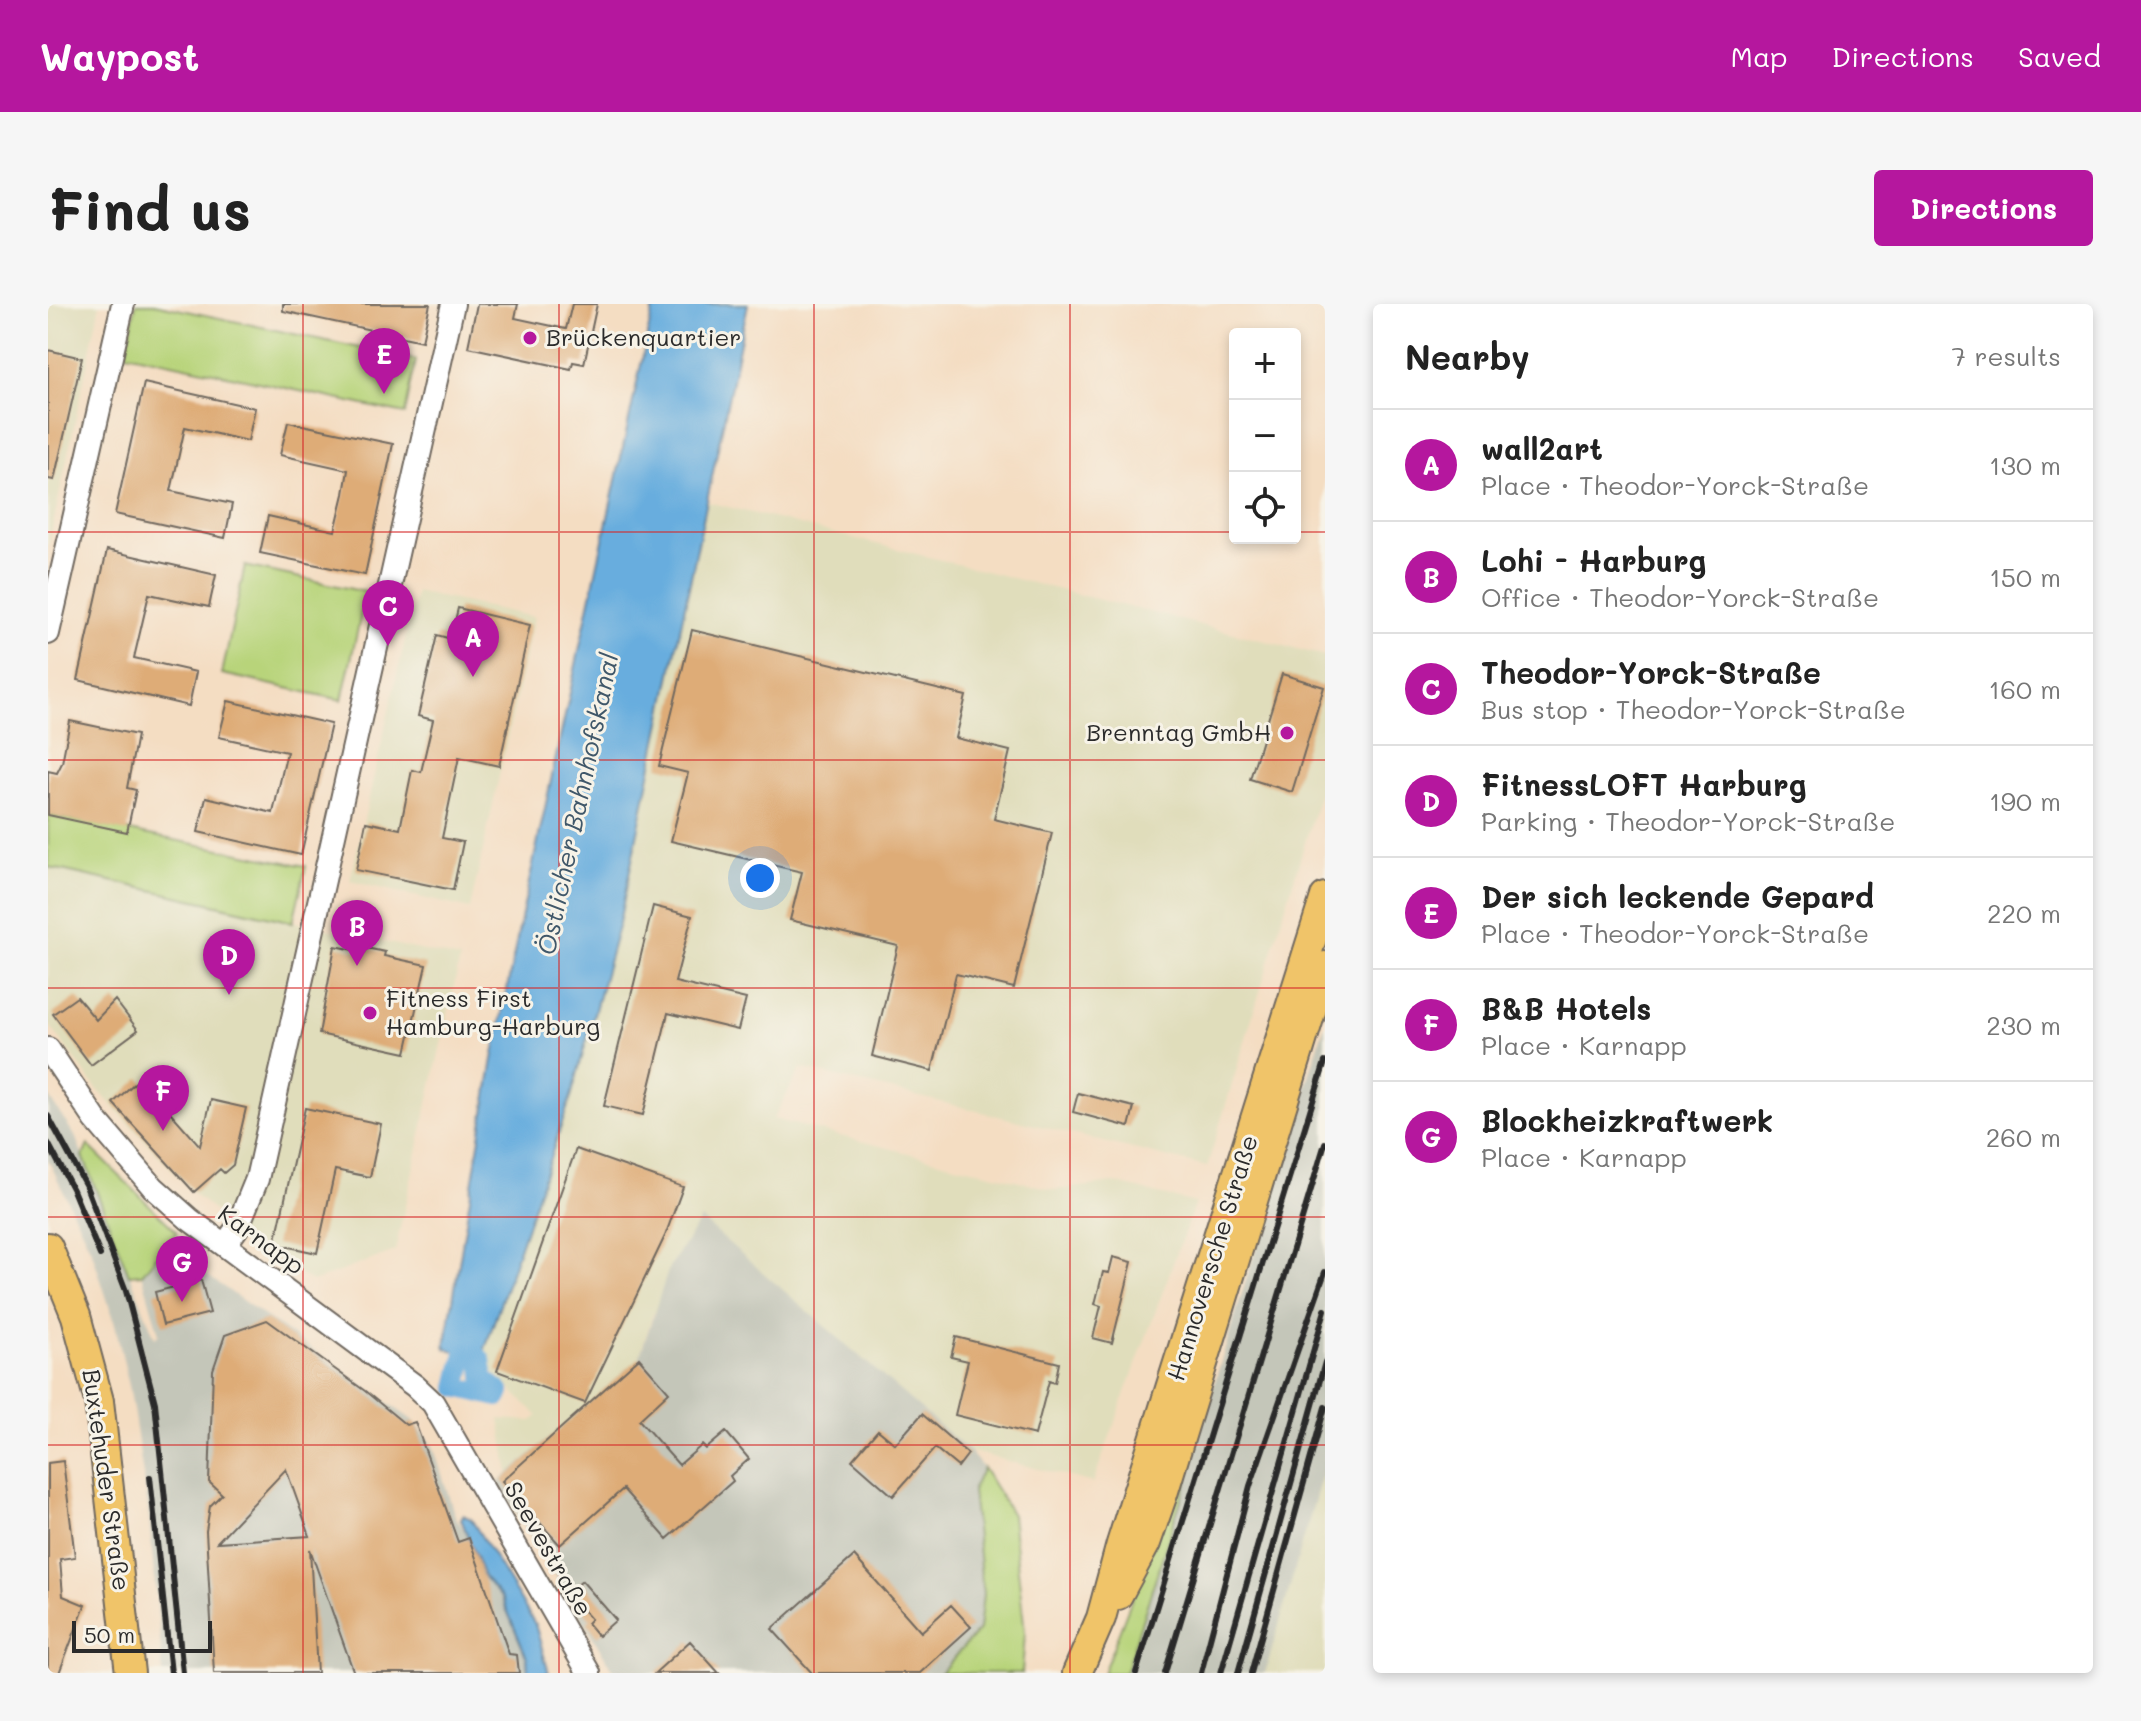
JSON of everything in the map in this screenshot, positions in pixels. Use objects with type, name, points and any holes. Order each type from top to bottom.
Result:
[{"type":"main road","name":"Hannoversche Straße","points":[[1077,1673],[1101,1618],[1121,1544],[1325,897]]},
{"type":"main road","name":"Hannoversche Straße","points":[[1101,1618],[1127,1584],[1163,1494],[1325,966]]},
{"type":"main road","name":"Buxtehuder Straße","points":[[48,1247],[76,1316],[99,1401],[130,1673]]},
{"type":"street","points":[[48,633],[123,304]]},
{"type":"street","points":[[225,1245],[237,1228],[257,1179],[453,304]]},
{"type":"street","name":"Karnapp","points":[[48,1049],[119,1151],[180,1211],[415,1386],[433,1403],[463,1452]]},
{"type":"street","name":"Seevestraße","points":[[463,1452],[589,1673]]},
{"type":"shaded area","points":[[48,304],[100,304],[48,548]]},
{"type":"shaded area","points":[[708,502],[1325,656],[1325,776],[1207,1167],[801,1068],[773,1119],[1055,1190],[1114,1183],[1195,1203],[1093,1483],[969,1451],[701,1220],[652,1316],[639,1358],[509,1474],[500,1419],[532,1421],[538,1416],[481,1360],[571,1097],[619,923]]},
{"type":"shaded area","points":[[416,592],[534,617],[470,909],[350,881]]},
{"type":"shaded area","points":[[48,867],[460,959],[395,1251],[312,1282],[254,1244],[195,1195],[96,1088],[48,1023]]},
{"type":"shaded area","points":[[1325,1024],[1325,1464],[1265,1673],[1125,1673]]},
{"type":"shaded area","points":[[48,1096],[75,1136],[155,1338],[159,1334],[142,1274],[164,1245],[415,1422],[433,1446],[455,1516],[469,1538],[484,1577],[502,1598],[527,1658],[528,1673],[163,1673],[148,1507],[130,1390],[115,1324],[92,1252],[48,1159]]},
{"type":"shaded area","points":[[701,1219],[969,1451],[983,1468],[972,1492],[983,1594],[979,1630],[940,1673],[615,1673],[498,1483],[639,1358],[669,1268]]},
{"type":"shaded area","points":[[1325,1464],[1325,1673],[1265,1673],[1269,1652]]},
{"type":"green space","points":[[136,304],[154,304],[416,360],[405,414],[126,353]]},
{"type":"green space","points":[[245,566],[366,592],[342,700],[222,674]]},
{"type":"green space","points":[[48,815],[306,866],[293,922],[48,867]]},
{"type":"green space","points":[[88,1145],[177,1232],[142,1274],[129,1275],[83,1156]]},
{"type":"green space","points":[[983,1468],[1012,1515],[1025,1633],[1022,1673],[940,1673],[979,1630],[983,1594],[972,1491]]},
{"type":"green space","points":[[1180,1475],[1188,1478],[1125,1673],[1103,1673]]},
{"type":"water","name":"Östlicher Bahnhofskanal","points":[[654,304],[748,304],[619,923],[571,1097],[481,1360],[445,1348],[493,1059],[521,919]]},
{"type":"water","points":[[463,1515],[471,1519],[535,1624],[549,1673],[528,1673],[527,1658],[502,1598],[484,1577],[461,1519]]},
{"type":"building","points":[[283,304],[430,304],[422,341],[283,311]]},
{"type":"building","name":"Brückenquartier","points":[[477,304],[518,304],[515,318],[566,329],[572,304],[597,304],[584,364],[573,362],[571,369],[468,347]]},
{"type":"building","points":[[48,350],[82,358],[54,480],[48,479]]},
{"type":"building","points":[[144,383],[255,408],[248,441],[185,427],[171,491],[232,504],[225,538],[115,514]]},
{"type":"building","points":[[288,422],[393,444],[365,575],[260,553],[268,516],[335,531],[344,494],[348,470],[280,455]]},
{"type":"building","points":[[107,550],[216,575],[209,607],[149,594],[134,658],[196,672],[189,706],[78,680]]},
{"type":"building","points":[[458,608],[530,625],[499,766],[459,757],[442,838],[463,842],[453,890],[356,870],[366,822],[400,829],[412,770],[421,772],[433,720],[418,716],[437,635],[451,639]]},
{"type":"building","points":[[692,630],[966,696],[956,738],[1010,751],[994,819],[1052,833],[1014,988],[956,974],[932,1071],[872,1056],[898,946],[790,920],[802,872],[671,841],[688,773],[659,766]]},
{"type":"building","name":"Brenntag GmbH","points":[[1282,674],[1324,687],[1292,792],[1250,779]]},
{"type":"building","points":[[228,701],[331,724],[301,855],[198,832],[206,797],[273,813],[287,752],[219,737]]},
{"type":"building","points":[[70,721],[137,735],[127,788],[136,790],[127,832],[48,815],[48,771],[57,773],[62,763]]},
{"type":"building","points":[[653,906],[692,916],[675,982],[746,999],[738,1030],[668,1013],[643,1115],[604,1106]]},
{"type":"building","name":"Fitness First Hamburg-Harburg","points":[[335,946],[365,952],[366,948],[385,952],[384,956],[426,965],[406,1053],[319,1034]]},
{"type":"building","points":[[77,997],[96,1020],[115,1000],[138,1030],[91,1065],[53,1014]]},
{"type":"building","points":[[140,1078],[200,1146],[211,1100],[246,1108],[233,1165],[224,1173],[220,1169],[194,1192],[113,1103]]},
{"type":"building","points":[[1078,1093],[1134,1107],[1129,1127],[1073,1112]]},
{"type":"building","points":[[305,1108],[381,1124],[370,1177],[335,1170],[317,1253],[275,1244]]},
{"type":"building","points":[[576,1149],[683,1187],[665,1236],[585,1403],[497,1371]]},
{"type":"building","points":[[1113,1257],[1132,1262],[1112,1343],[1093,1338],[1101,1306],[1095,1304],[1103,1272],[1109,1273]]},
{"type":"building","points":[[201,1280],[210,1313],[163,1325],[155,1292]]},
{"type":"building","points":[[267,1320],[365,1391],[406,1425],[415,1422],[458,1542],[469,1538],[509,1654],[517,1655],[519,1673],[354,1673],[310,1549],[317,1673],[214,1673],[206,1531],[210,1506],[222,1494],[209,1482],[213,1370],[225,1335]],"holes":[[[286,1469],[310,1536],[217,1542]]]},
{"type":"building","points":[[956,1337],[1059,1363],[1055,1383],[1049,1381],[1035,1435],[955,1415],[968,1361],[951,1357]]},
{"type":"building","points":[[639,1358],[669,1392],[639,1420],[679,1465],[702,1445],[706,1449],[726,1432],[749,1459],[730,1476],[733,1481],[667,1539],[623,1489],[560,1545],[502,1481]]},
{"type":"building","points":[[922,1414],[968,1454],[958,1467],[935,1448],[893,1496],[852,1460],[878,1430],[895,1444]]},
{"type":"building","points":[[63,1461],[75,1557],[60,1559],[63,1596],[85,1605],[59,1673],[48,1673],[48,1463]]},
{"type":"building","points":[[854,1556],[921,1632],[951,1605],[971,1627],[920,1673],[812,1673],[772,1629]]},
{"type":"building","points":[[582,1581],[616,1620],[598,1636],[587,1623],[591,1619],[568,1593]]},
{"type":"building","points":[[690,1641],[719,1673],[655,1673]]},
{"type":"waterway","points":[[467,1343],[481,1360],[484,1379],[500,1392],[498,1397],[457,1387],[471,1328]]},
{"type":"railway","points":[[1136,1673],[1325,1062]]},
{"type":"railway","points":[[48,1116],[86,1186],[126,1291],[155,1403],[183,1673]]},
{"type":"railway","points":[[48,1143],[73,1190],[100,1255]]},
{"type":"railway","points":[[1165,1673],[1325,1143]]},
{"type":"railway","points":[[1201,1673],[1250,1486],[1325,1272]]},
{"type":"railway","points":[[1221,1673],[1325,1310]]},
{"type":"railway","points":[[1238,1673],[1325,1362]]},
{"type":"railway","points":[[1251,1673],[1325,1407]]},
{"type":"railway","points":[[150,1477],[171,1673]]},
{"type":"place","name":"Brückenquartier","points":[[530,338]]},
{"type":"place","name":"Der sich leckende Gepard","points":[[384,394]]},
{"type":"place","name":"Theodor-Yorck-Straße","points":[[388,646]]},
{"type":"place","name":"wall2art","points":[[473,677]]},
{"type":"place","name":"Brenntag GmbH","points":[[1287,733]]},
{"type":"place","name":"Lohi - Harburg","points":[[357,966]]},
{"type":"place","name":"FitnessLOFT Harburg","points":[[229,995]]},
{"type":"place","name":"Fitness First Hamburg-Harburg","points":[[370,1013]]},
{"type":"place","name":"B&B Hotels","points":[[163,1131]]},
{"type":"place","name":"Blockheizkraftwerk","points":[[182,1302]]}]
